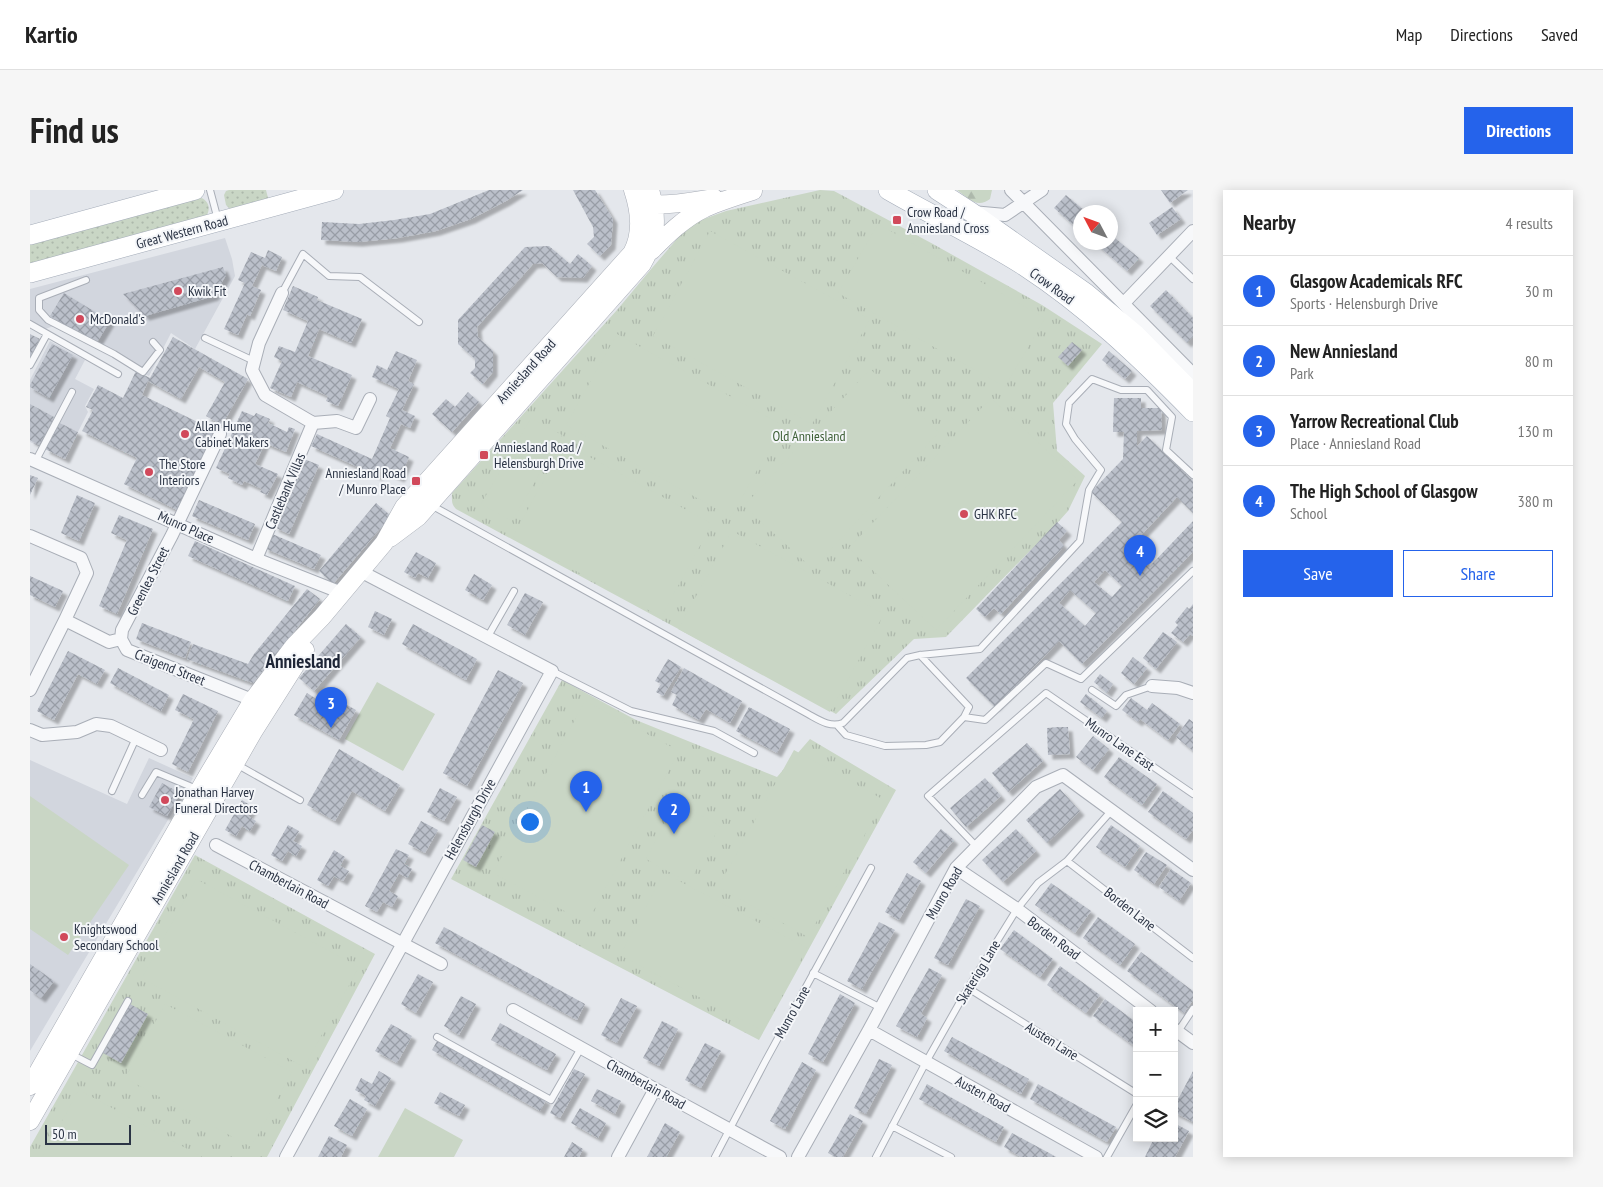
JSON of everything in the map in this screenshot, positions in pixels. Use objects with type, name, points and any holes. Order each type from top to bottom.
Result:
[{"type":"main road","points":[[30,235],[195,190]]},
{"type":"main road","name":"Great Western Road","points":[[30,273],[334,190]]},
{"type":"main road","name":"Crow Road","points":[[937,190],[1086,293],[1135,334],[1193,393]]},
{"type":"main road","name":"Crow Road","points":[[887,191],[945,220],[1024,266],[1078,306],[1123,344],[1193,412]]},
{"type":"street","points":[[643,197],[690,202],[755,190]]},
{"type":"street","name":"Anniesland Road","points":[[422,499],[506,416],[634,274],[649,254],[677,226],[706,208],[755,190]]},
{"type":"street","points":[[1011,190],[1193,374]]},
{"type":"street","name":"Crow Road","points":[[971,212],[1005,215],[1042,190]]},
{"type":"street","name":"Anniesland Road","points":[[643,197],[655,232],[649,254]]},
{"type":"street","name":"Anniesland Road","points":[[30,1086],[199,790],[260,704],[286,678],[310,643],[322,616],[384,543],[418,517],[422,499],[632,253],[638,238],[643,197]]},
{"type":"street","points":[[1124,303],[1193,231]]},
{"type":"street","points":[[282,293],[259,343],[252,370],[265,395],[313,423],[337,421],[356,428],[370,399]]},
{"type":"street","name":"Castlebank Villas","points":[[256,559],[313,423]]},
{"type":"street","name":"Greenlea Street","points":[[121,639],[122,630],[220,434]]},
{"type":"street","name":"Munro Place","points":[[32,461],[256,559],[342,594]]},
{"type":"street","points":[[30,536],[81,558],[87,573],[30,690]]},
{"type":"street","points":[[360,572],[552,671]]},
{"type":"street","name":"Craigend Street","points":[[65,620],[109,642],[121,639],[127,650],[260,704]]},
{"type":"street","name":"Helensburgh Drive","points":[[286,1157],[552,671]]},
{"type":"street","points":[[1152,686],[1193,691]]},
{"type":"street","name":"Anniesland Road","points":[[30,1121],[235,764],[260,704]]},
{"type":"street","points":[[30,730],[42,735],[77,732],[96,724],[111,726],[160,750]]},
{"type":"street","name":"Munro Road","points":[[798,1157],[956,868],[1036,787],[1063,775],[1193,870]]},
{"type":"street","name":"Chamberlain Road","points":[[216,845],[441,964]]},
{"type":"street","name":"Borden Road","points":[[956,868],[1017,909],[1146,1007]]},
{"type":"street","name":"Chamberlain Road","points":[[513,1010],[780,1157]]},
{"type":"street","name":"Austen Road","points":[[869,1030],[1096,1157]]},
{"type":"street","points":[[1178,1034],[1193,1042]]},
{"type":"street","points":[[618,1157],[655,1089]]},
{"type":"lane","points":[[210,190],[218,222]]},
{"type":"lane","points":[[282,293],[303,254],[329,276],[360,277],[419,322]]},
{"type":"lane","points":[[1169,256],[1193,279]]},
{"type":"lane","points":[[86,280],[39,298],[39,310],[48,320],[114,354],[143,372],[160,350],[153,342]]},
{"type":"lane","points":[[30,324],[118,374]]},
{"type":"lane","points":[[30,365],[47,334]]},
{"type":"lane","points":[[205,338],[254,361]]},
{"type":"lane","points":[[837,726],[843,723],[907,658],[980,649],[1080,541],[1089,490],[1101,470],[1075,440],[1066,424],[1069,402],[1092,379],[1121,390],[1147,390],[1172,416],[1166,450],[1193,475]]},
{"type":"lane","points":[[32,461],[72,392]]},
{"type":"lane","points":[[422,499],[808,714],[827,724],[837,726],[846,735],[885,746],[926,745],[940,742],[964,717],[969,707],[920,655]]},
{"type":"lane","points":[[964,717],[984,720],[1046,663],[1081,679],[1193,571]]},
{"type":"lane","points":[[487,638],[514,591]]},
{"type":"lane","points":[[552,671],[631,711],[714,732],[754,753]]},
{"type":"lane","points":[[1092,690],[1116,706],[1126,695],[1152,686]]},
{"type":"lane","name":"Munro Lane East","points":[[976,846],[928,796],[1046,693],[1193,794]]},
{"type":"lane","points":[[112,791],[136,738]]},
{"type":"lane","points":[[235,764],[300,800]]},
{"type":"lane","points":[[142,795],[156,772],[199,790]]},
{"type":"lane","name":"Skaterigg Lane","points":[[876,1157],[926,1062],[968,988],[1017,909],[1038,883],[1068,860],[1112,810]]},
{"type":"lane","name":"Borden Lane","points":[[1068,860],[1192,955]]},
{"type":"lane","name":"Munro Lane","points":[[715,1157],[871,868]]},
{"type":"lane","points":[[813,973],[881,1008]]},
{"type":"lane","name":"Austen Lane","points":[[968,988],[1133,1091]]},
{"type":"lane","points":[[69,1052],[92,1065],[128,1001]]},
{"type":"lane","points":[[1178,1028],[1193,1009]]},
{"type":"lane","points":[[437,1037],[551,1100],[581,1048]]},
{"type":"lane","points":[[1107,1157],[1133,1111]]},
{"type":"lane","points":[[892,1126],[951,1157]]},
{"type":"shaded area","points":[[225,238],[235,276],[195,349],[171,333],[149,376],[54,326],[45,329],[30,320],[30,289]]},
{"type":"shaded area","points":[[50,341],[85,360],[75,379],[94,389],[85,406],[88,412],[78,432],[58,422],[45,449],[30,442],[30,380]]},
{"type":"shaded area","name":"Knightswood Secondary School","points":[[149,758],[193,778],[30,1051],[30,760],[127,804]]},
{"type":"green space","points":[[229,190],[266,190],[268,198],[286,194],[230,209],[226,205],[224,195]]},
{"type":"green space","name":"Old Anniesland","points":[[820,190],[834,191],[933,244],[1042,305],[1102,344],[1053,403],[1057,451],[1085,476],[1068,511],[946,637],[914,639],[836,714],[456,509],[452,500],[452,493],[617,310],[683,232],[701,220],[726,211]]},
{"type":"green space","points":[[957,190],[992,190],[990,199],[977,203]]},
{"type":"green space","points":[[198,197],[208,204],[207,215],[30,264],[30,244]]},
{"type":"green space","points":[[878,224],[1045,318],[1005,387],[838,293]]},
{"type":"green space","points":[[710,231],[870,319],[812,424],[653,336]]},
{"type":"green space","points":[[617,334],[782,425],[731,517],[566,425]]},
{"type":"green space","points":[[870,369],[939,432],[813,569],[744,506]]},
{"type":"green space","name":"GHK RFC","points":[[991,398],[1078,480],[936,630],[849,548]]},
{"type":"green space","points":[[531,418],[562,435],[512,521],[481,504]]},
{"type":"green space","points":[[564,443],[712,524],[661,617],[513,537]]},
{"type":"green space","points":[[732,531],[884,614],[830,712],[678,629]]},
{"type":"green space","points":[[562,680],[636,720],[777,777],[810,739],[896,790],[759,1040],[451,879]]},
{"type":"green space","points":[[377,682],[435,714],[403,771],[345,739]]},
{"type":"green space","points":[[585,701],[679,751],[587,923],[493,873]]},
{"type":"green space","points":[[794,750],[884,800],[808,937],[718,887]]},
{"type":"green space","points":[[30,796],[129,865],[68,955],[30,929]]},
{"type":"green space","points":[[677,802],[720,826],[689,883],[646,859]]},
{"type":"green space","points":[[195,855],[375,954],[267,1157],[30,1157],[30,1147]]},
{"type":"green space","points":[[664,873],[807,948],[763,1031],[620,955]]},
{"type":"green space","points":[[196,879],[359,967],[304,1067],[142,978]]},
{"type":"green space","points":[[165,1004],[292,1072],[251,1147],[125,1078]]},
{"type":"green space","points":[[79,1090],[202,1157],[42,1157]]},
{"type":"green space","points":[[405,1108],[463,1140],[454,1157],[378,1157]]},
{"type":"building","points":[[489,190],[523,190],[471,219],[436,231],[398,238],[358,242],[321,240],[322,222],[359,224],[430,214]]},
{"type":"building","points":[[573,190],[595,190],[613,219],[611,245],[600,256],[587,244],[594,237],[593,227]]},
{"type":"building","points":[[1161,190],[1188,190],[1170,203]]},
{"type":"building","points":[[1066,195],[1078,205],[1073,205],[1073,225],[1054,208]]},
{"type":"building","points":[[1172,207],[1181,219],[1157,235],[1149,223]]},
{"type":"building","points":[[1118,241],[1139,258],[1127,271],[1103,250],[1118,250]]},
{"type":"building","points":[[549,246],[570,264],[578,254],[592,266],[583,278],[557,277],[542,263],[533,264],[477,327],[478,337],[493,351],[493,372],[483,384],[470,373],[475,368],[475,359],[458,344],[458,320],[525,247]]},
{"type":"building","points":[[268,250],[282,257],[276,271],[262,265],[252,286],[261,290],[250,316],[247,314],[238,335],[224,329],[245,283],[238,280],[251,252],[265,258]]},
{"type":"building","points":[[223,267],[226,275],[214,296],[145,316],[123,294]]},
{"type":"building","points":[[293,286],[318,297],[317,300],[362,319],[351,343],[319,329],[308,356],[352,375],[338,406],[326,401],[328,396],[297,382],[291,397],[270,388],[282,361],[274,357],[279,346],[295,352],[308,321],[283,310]]},
{"type":"building","points":[[1166,290],[1193,318],[1193,337],[1187,343],[1150,306]]},
{"type":"building","name":"McDonald's","points":[[64,293],[110,321],[96,344],[50,316]]},
{"type":"building","points":[[30,334],[40,339],[30,358]]},
{"type":"building","points":[[173,337],[248,379],[222,425],[206,416],[225,382],[199,367],[181,399],[148,381],[142,395],[216,431],[177,510],[124,484],[137,458],[82,431],[93,410],[86,407],[98,385],[123,398],[136,371],[150,378]]},
{"type":"building","points":[[1072,342],[1082,350],[1068,366],[1058,357]]},
{"type":"building","points":[[52,344],[73,355],[49,398],[30,387],[30,385]]},
{"type":"building","points":[[396,351],[417,360],[408,381],[414,384],[402,410],[415,416],[410,428],[401,424],[390,448],[409,457],[400,478],[381,469],[378,476],[311,446],[317,434],[372,459],[390,418],[386,416],[399,389],[372,377],[377,365],[387,370]]},
{"type":"building","points":[[1109,351],[1132,371],[1125,379],[1102,360]]},
{"type":"building","points":[[468,392],[479,402],[452,432],[432,414],[446,399],[455,407]]},
{"type":"building","points":[[1114,398],[1141,398],[1141,408],[1161,408],[1162,430],[1137,431],[1137,446],[1147,436],[1193,481],[1193,513],[1177,497],[1130,547],[1150,566],[1193,521],[1193,552],[1082,664],[1059,641],[995,707],[966,678],[1122,522],[1091,492],[1123,459],[1124,432],[1113,432]],"holes":[[[1105,570],[1122,586],[1112,597],[1094,582]],[[1070,590],[1096,613],[1085,626],[1059,603]]]},
{"type":"building","points":[[30,404],[54,417],[39,445],[30,440]]},
{"type":"building","points":[[242,411],[254,416],[256,413],[270,419],[268,423],[287,432],[289,427],[295,429],[286,452],[265,443],[255,464],[278,474],[267,495],[260,492],[262,489],[244,481],[242,485],[228,478],[230,474],[216,468]]},
{"type":"building","points":[[58,422],[78,432],[65,459],[45,449]]},
{"type":"building","points":[[304,459],[319,465],[289,534],[274,527]]},
{"type":"building","points":[[30,475],[38,478],[30,495]]},
{"type":"building","points":[[77,495],[95,503],[79,541],[61,533]]},
{"type":"building","points":[[199,500],[255,524],[248,540],[192,516]]},
{"type":"building","points":[[376,503],[391,516],[333,584],[319,571]]},
{"type":"building","points":[[119,515],[153,529],[117,614],[99,606],[127,540],[111,533]]},
{"type":"building","points":[[1057,522],[1067,531],[1059,540],[1064,546],[1001,614],[994,608],[985,617],[976,609]]},
{"type":"building","points":[[270,533],[321,555],[314,569],[264,548]]},
{"type":"building","points":[[195,541],[295,586],[288,601],[188,556]]},
{"type":"building","points":[[416,552],[436,563],[428,578],[418,573],[415,578],[404,572]]},
{"type":"building","points":[[474,574],[492,585],[483,600],[465,590]]},
{"type":"building","points":[[30,576],[63,591],[55,607],[30,595]]},
{"type":"building","points":[[307,589],[320,599],[253,683],[187,659],[193,644],[248,664]]},
{"type":"building","points":[[525,593],[543,602],[525,635],[507,625]]},
{"type":"building","points":[[1193,604],[1193,636],[1190,634],[1183,642],[1171,633],[1178,625],[1175,622],[1187,607],[1189,609]]},
{"type":"building","points":[[375,611],[392,619],[384,635],[368,627]]},
{"type":"building","points":[[142,623],[191,642],[185,658],[136,639]]},
{"type":"building","points":[[346,624],[361,637],[314,691],[299,678]]},
{"type":"building","points":[[413,624],[477,659],[466,680],[402,644]]},
{"type":"building","points":[[1163,632],[1177,642],[1156,669],[1143,658]]},
{"type":"building","points":[[68,651],[105,670],[97,684],[78,674],[54,720],[37,711]]},
{"type":"building","points":[[1133,657],[1147,668],[1134,684],[1121,673]]},
{"type":"building","points":[[668,659],[681,667],[663,696],[656,692],[661,684],[655,681]]},
{"type":"building","points":[[118,668],[169,695],[161,711],[110,683]]},
{"type":"building","points":[[684,668],[742,701],[730,723],[706,709],[699,720],[672,705],[677,695],[671,692]]},
{"type":"building","points":[[498,670],[523,683],[467,786],[443,773]]},
{"type":"building","points":[[1100,674],[1113,684],[1107,693],[1094,682]]},
{"type":"building","points":[[322,691],[356,710],[339,740],[294,715],[307,693],[318,700]]},
{"type":"building","points":[[183,694],[218,711],[188,772],[172,764],[194,719],[175,710]]},
{"type":"building","points":[[1086,694],[1107,711],[1102,718],[1080,702]]},
{"type":"building","points":[[1131,698],[1147,710],[1152,703],[1180,724],[1168,740],[1140,719],[1138,722],[1122,710]]},
{"type":"building","points":[[749,707],[790,729],[777,753],[736,731]]},
{"type":"building","points":[[1189,719],[1193,722],[1193,751],[1176,737]]},
{"type":"building","points":[[1068,727],[1070,754],[1048,755],[1047,728]]},
{"type":"building","points":[[1093,736],[1109,749],[1093,770],[1076,757]]},
{"type":"building","points":[[1027,743],[1043,761],[1008,792],[992,773]]},
{"type":"building","points":[[339,749],[400,785],[385,811],[352,791],[335,821],[307,805]]},
{"type":"building","points":[[1119,757],[1157,784],[1142,805],[1104,777]]},
{"type":"building","points":[[985,778],[1001,796],[966,827],[950,808]]},
{"type":"building","name":"Jonathan Harvey Funeral Directors","points":[[162,783],[180,793],[167,816],[149,807]]},
{"type":"building","points":[[440,788],[457,797],[444,821],[427,812]]},
{"type":"building","points":[[1060,789],[1080,811],[1047,843],[1026,820]]},
{"type":"building","points":[[1163,791],[1193,813],[1193,830],[1186,839],[1148,812]]},
{"type":"building","points":[[242,800],[253,807],[248,816],[256,821],[250,831],[242,826],[236,836],[225,830]]},
{"type":"building","points":[[421,821],[438,830],[425,853],[408,844]]},
{"type":"building","points":[[288,825],[299,831],[293,841],[302,846],[296,856],[288,851],[282,861],[271,855]]},
{"type":"building","points":[[482,825],[495,832],[476,867],[463,860]]},
{"type":"building","points":[[1111,825],[1140,846],[1125,867],[1096,847]]},
{"type":"building","points":[[941,829],[954,840],[926,873],[913,862]]},
{"type":"building","points":[[1016,829],[1036,851],[1003,882],[982,860]]},
{"type":"building","points":[[396,849],[409,855],[404,864],[412,869],[407,878],[399,873],[389,891],[398,896],[392,907],[383,902],[377,912],[365,906]]},
{"type":"building","points":[[334,850],[345,857],[340,866],[349,871],[343,881],[334,876],[328,886],[317,880]]},
{"type":"building","points":[[1146,852],[1167,865],[1154,884],[1134,870]]},
{"type":"building","points":[[1171,869],[1191,883],[1179,901],[1159,887]]},
{"type":"building","points":[[907,873],[921,881],[899,920],[885,912]]},
{"type":"building","points":[[1051,883],[1091,911],[1075,933],[1035,905]]},
{"type":"building","points":[[966,899],[980,906],[948,965],[934,958]]},
{"type":"building","points":[[1098,917],[1135,944],[1120,965],[1083,938]]},
{"type":"building","points":[[879,922],[895,930],[862,989],[847,981]]},
{"type":"building","points":[[444,927],[585,1004],[577,1020],[435,943]]},
{"type":"building","points":[[1014,930],[1053,959],[1040,977],[1000,949]]},
{"type":"building","points":[[1141,952],[1193,991],[1193,1000],[1184,1013],[1127,971]]},
{"type":"building","points":[[30,964],[54,981],[41,998],[30,990]]},
{"type":"building","points":[[1060,966],[1100,995],[1086,1013],[1047,985]]},
{"type":"building","points":[[929,968],[942,975],[921,1014],[927,1018],[917,1037],[896,1026]]},
{"type":"building","points":[[418,974],[433,982],[416,1013],[401,1004]]},
{"type":"building","points":[[840,994],[855,1003],[823,1062],[808,1054]]},
{"type":"building","points":[[461,996],[476,1004],[459,1035],[444,1026]]},
{"type":"building","points":[[621,998],[637,1006],[617,1043],[601,1035]]},
{"type":"building","points":[[1105,999],[1133,1020],[1133,1045],[1093,1016]]},
{"type":"building","points":[[130,1004],[148,1014],[121,1063],[103,1053]]},
{"type":"building","points":[[662,1021],[678,1029],[659,1066],[643,1058]]},
{"type":"building","points":[[500,1023],[556,1054],[547,1070],[491,1040]]},
{"type":"building","points":[[391,1024],[412,1036],[397,1063],[375,1051]]},
{"type":"building","points":[[952,1037],[1029,1079],[1021,1094],[944,1051]]},
{"type":"building","points":[[438,1039],[546,1100],[540,1111],[432,1050]]},
{"type":"building","points":[[705,1043],[721,1051],[701,1088],[685,1080]]},
{"type":"building","points":[[879,1059],[892,1065],[866,1114],[854,1108]]},
{"type":"building","points":[[802,1062],[816,1070],[785,1129],[770,1121]]},
{"type":"building","points":[[574,1069],[585,1074],[560,1118],[550,1113]]},
{"type":"building","points":[[379,1071],[391,1078],[375,1106],[364,1100],[366,1096],[355,1090],[361,1078],[372,1084]]},
{"type":"building","points":[[1193,1071],[1193,1122],[1178,1114],[1178,1099]]},
{"type":"building","points":[[927,1084],[1004,1127],[996,1142],[919,1099]]},
{"type":"building","points":[[1038,1084],[1116,1127],[1107,1142],[1030,1099]]},
{"type":"building","points":[[597,1089],[621,1101],[615,1114],[591,1101]]},
{"type":"building","points":[[440,1092],[465,1105],[459,1116],[434,1103]]},
{"type":"building","points":[[350,1099],[367,1109],[352,1136],[334,1126]]},
{"type":"building","points":[[580,1108],[606,1123],[598,1138],[571,1123]]},
{"type":"building","points":[[850,1114],[863,1121],[843,1157],[835,1157],[828,1153]]},
{"type":"building","points":[[665,1123],[680,1132],[666,1157],[647,1157]]},
{"type":"building","points":[[1178,1125],[1189,1131],[1175,1157],[1145,1157],[1152,1142],[1178,1142]]},
{"type":"building","points":[[1012,1133],[1056,1157],[1021,1157],[1004,1147]]},
{"type":"building","points":[[329,1136],[347,1145],[341,1157],[318,1157]]},
{"type":"building","points":[[572,1142],[583,1149],[579,1157],[564,1157]]},
{"type":"place","name":"Crow Road / Anniesland Cross","points":[[897,220]]},
{"type":"place","name":"Kwik Fit","points":[[178,291]]},
{"type":"place","name":"McDonald's","points":[[80,319]]},
{"type":"place","name":"Allan Hume Cabinet Makers","points":[[185,434]]},
{"type":"place","name":"Anniesland Road / Helensburgh Drive","points":[[484,455]]},
{"type":"place","name":"The Store Interiors","points":[[149,472]]},
{"type":"place","name":"Anniesland Road / Munro Place","points":[[416,481]]},
{"type":"place","name":"GHK RFC","points":[[964,514]]},
{"type":"place","name":"The High School of Glasgow","points":[[1140,576]]},
{"type":"place","name":"Yarrow Recreational Club","points":[[331,728]]},
{"type":"place","name":"Jonathan Harvey Funeral Directors","points":[[165,800]]},
{"type":"place","name":"Glasgow Academicals RFC","points":[[586,812]]},
{"type":"place","name":"New Anniesland","points":[[674,834]]},
{"type":"place","name":"Knightswood Secondary School","points":[[64,937]]},
{"type":"district","name":"Anniesland","points":[[303,661]]}]
